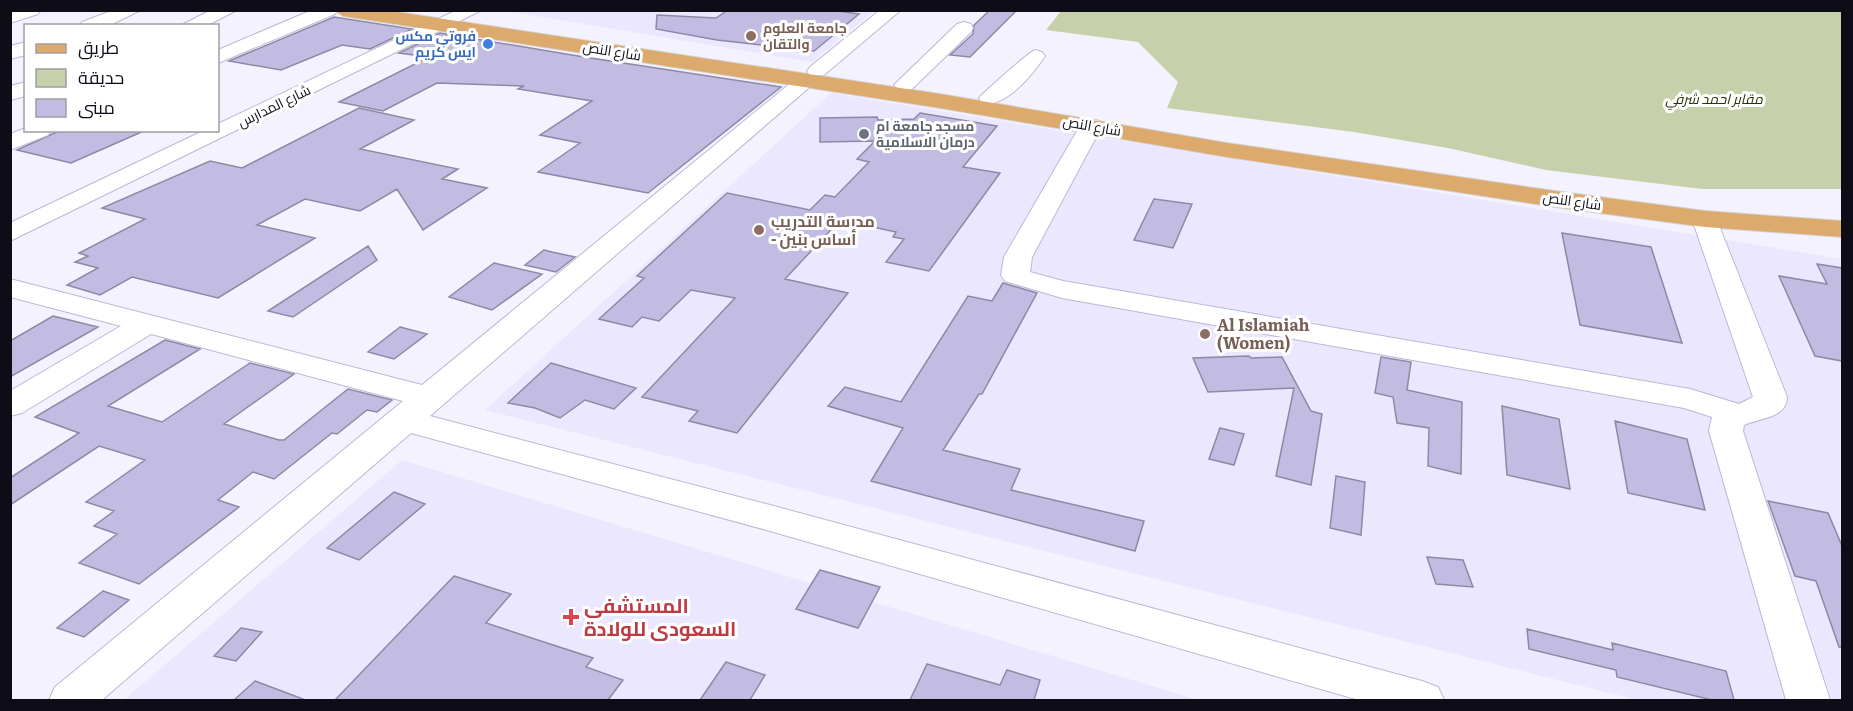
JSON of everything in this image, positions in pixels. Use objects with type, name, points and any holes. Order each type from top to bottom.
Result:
[{"type":"main road","name":"شارع النص","points":[[343,10],[432,16],[811,76],[1091,126],[1382,174],[1706,219],[1842,229]]},
{"type":"main road","name":"شارع النص","points":[[811,76],[905,85],[1370,160],[1557,186],[1747,208],[1842,211]]},
{"type":"street","points":[[10,18],[32,10]]},
{"type":"street","points":[[94,24],[132,10]]},
{"type":"street","points":[[194,24],[228,10]]},
{"type":"street","points":[[219,57],[329,10]]},
{"type":"street","points":[[71,700],[892,10]]},
{"type":"street","name":"شارع المدارس","points":[[219,112],[432,16]]},
{"type":"street","name":"شارع المدارس","points":[[219,126],[432,16]]},
{"type":"street","points":[[905,85],[964,28]]},
{"type":"street","points":[[990,98],[1007,86],[1035,56]]},
{"type":"street","points":[[10,94],[24,87]]},
{"type":"street","points":[[1091,126],[1018,257],[1014,268],[1016,275],[1020,278],[1062,289],[1690,399],[1736,414]]},
{"type":"street","points":[[10,143],[35,132]]},
{"type":"street","points":[[10,208],[174,132]]},
{"type":"street","name":"شارع المدارس","points":[[10,233],[206,132]]},
{"type":"street","points":[[1706,219],[1770,397],[1770,404],[1764,408],[1736,414],[1727,420],[1726,432],[1808,700]]},
{"type":"street","points":[[10,288],[146,324],[792,524],[1422,700]]},
{"type":"street","points":[[10,406],[146,324]]},
{"type":"shaded area","name":"جامعة العلوم والتقان","points":[[506,11],[874,11],[812,62]]},
{"type":"shaded area","name":"Al Islamiah (Women)","points":[[831,93],[1842,259],[1842,700],[1637,700],[485,410]]},
{"type":"shaded area","name":"المستشفى السعودى للولادة","points":[[402,460],[1199,700],[124,700]]},
{"type":"green space","name":"مقابر احمد شرفي","points":[[1061,11],[1842,11],[1842,189],[1702,189],[1546,170],[1448,148],[1354,132],[1167,108],[1178,82],[1138,42],[1046,30]]},
{"type":"building","points":[[728,10],[831,10],[859,14],[814,51],[717,40],[656,29],[657,15],[716,18]]},
{"type":"building","points":[[990,10],[1017,10],[970,57],[950,55],[973,34],[974,25]]},
{"type":"building","points":[[334,17],[412,29],[370,49],[342,45],[281,70],[229,61]]},
{"type":"building","points":[[440,33],[781,87],[648,193],[538,172],[580,143],[540,135],[592,101],[518,89],[524,86],[437,83],[383,111],[339,102],[429,57],[399,53]]},
{"type":"building","points":[[359,108],[414,120],[360,149],[458,169],[442,179],[487,188],[423,230],[397,189],[360,211],[305,199],[257,225],[315,238],[218,298],[132,277],[100,295],[67,285],[98,268],[75,262],[88,256],[79,253],[145,219],[102,208],[210,161],[242,168]]},
{"type":"building","points":[[920,113],[997,126],[963,167],[1000,173],[929,271],[886,262],[904,239],[893,237],[896,232],[840,220],[785,279],[848,293],[737,433],[689,421],[698,411],[642,397],[735,298],[691,290],[659,321],[642,317],[632,327],[599,319],[644,278],[637,276],[727,193],[810,210],[825,195],[835,197],[869,162],[857,159],[875,141],[820,142],[820,118],[914,119]]},
{"type":"building","points":[[57,132],[141,132],[71,163],[17,150]]},
{"type":"building","points":[[1154,199],[1192,204],[1173,248],[1134,240]]},
{"type":"building","points":[[1562,233],[1651,247],[1682,343],[1580,325]]},
{"type":"building","points":[[368,246],[377,260],[293,317],[268,311]]},
{"type":"building","points":[[544,250],[575,257],[556,272],[525,265]]},
{"type":"building","points":[[494,263],[542,274],[492,310],[449,297]]},
{"type":"building","points":[[1817,264],[1842,268],[1842,361],[1815,356],[1779,276],[1827,284]]},
{"type":"building","points":[[1003,283],[1037,293],[982,394],[979,394],[943,450],[1020,469],[1011,490],[1144,521],[1135,551],[871,481],[903,428],[828,406],[845,387],[901,402],[968,296],[992,301]]},
{"type":"building","points":[[53,316],[98,327],[10,377],[10,341]]},
{"type":"building","points":[[400,327],[427,334],[394,359],[368,352]]},
{"type":"building","points":[[165,340],[200,349],[108,406],[162,422],[250,363],[294,374],[224,424],[279,440],[284,440],[348,389],[392,400],[377,412],[367,410],[337,434],[332,433],[274,479],[253,472],[218,500],[239,507],[139,584],[79,563],[117,534],[94,526],[114,511],[86,502],[145,460],[99,446],[10,505],[10,478],[79,433],[35,417]]},
{"type":"building","points":[[1249,356],[1251,358],[1282,357],[1311,411],[1322,414],[1311,485],[1276,476],[1294,388],[1208,392],[1193,358]]},
{"type":"building","points":[[1381,357],[1411,362],[1407,390],[1462,402],[1461,474],[1428,466],[1429,428],[1397,423],[1393,397],[1375,393]]},
{"type":"building","points":[[551,363],[636,388],[614,409],[585,400],[560,418],[535,408],[508,403]]},
{"type":"building","points":[[1502,406],[1559,419],[1570,489],[1507,475]]},
{"type":"building","points":[[1615,421],[1687,439],[1705,510],[1628,493]]},
{"type":"building","points":[[1220,428],[1244,434],[1234,465],[1209,459]]},
{"type":"building","points":[[1336,476],[1365,482],[1361,535],[1330,528]]},
{"type":"building","points":[[394,492],[425,504],[359,560],[327,548]]},
{"type":"building","points":[[1768,501],[1828,513],[1842,546],[1842,647],[1839,647],[1816,581],[1795,576]]},
{"type":"building","points":[[1427,557],[1463,560],[1473,587],[1436,584]]},
{"type":"building","points":[[820,570],[880,587],[858,628],[796,609]]},
{"type":"building","points":[[454,576],[511,594],[486,623],[593,658],[586,667],[623,680],[608,700],[335,700]]},
{"type":"building","points":[[103,591],[129,600],[84,637],[57,628]]},
{"type":"building","points":[[241,628],[262,632],[236,661],[214,656]]},
{"type":"building","points":[[1527,629],[1613,650],[1612,643],[1726,671],[1734,700],[1712,700],[1617,677],[1616,670],[1529,649]]},
{"type":"building","points":[[726,662],[765,675],[750,700],[700,700]]},
{"type":"building","points":[[927,664],[1000,685],[1007,670],[1040,680],[1034,700],[910,700]]},
{"type":"building","points":[[255,681],[303,699],[303,700],[234,700]]},
{"type":"place","name":"جامعة العلوم والتقان","points":[[751,36]]},
{"type":"place","name":"فروتي مكس ايس كريم","points":[[488,44]]},
{"type":"place","name":"مسجد جامعة ام درمان الاسلامية","points":[[864,134]]},
{"type":"place","name":"مدرسة التدريب - أساس بنين","points":[[759,230]]},
{"type":"place","name":"Al Islamiah (Women)","points":[[1205,334]]},
{"type":"place","name":"المستشفى السعودى للولادة","points":[[571,617]]}]
